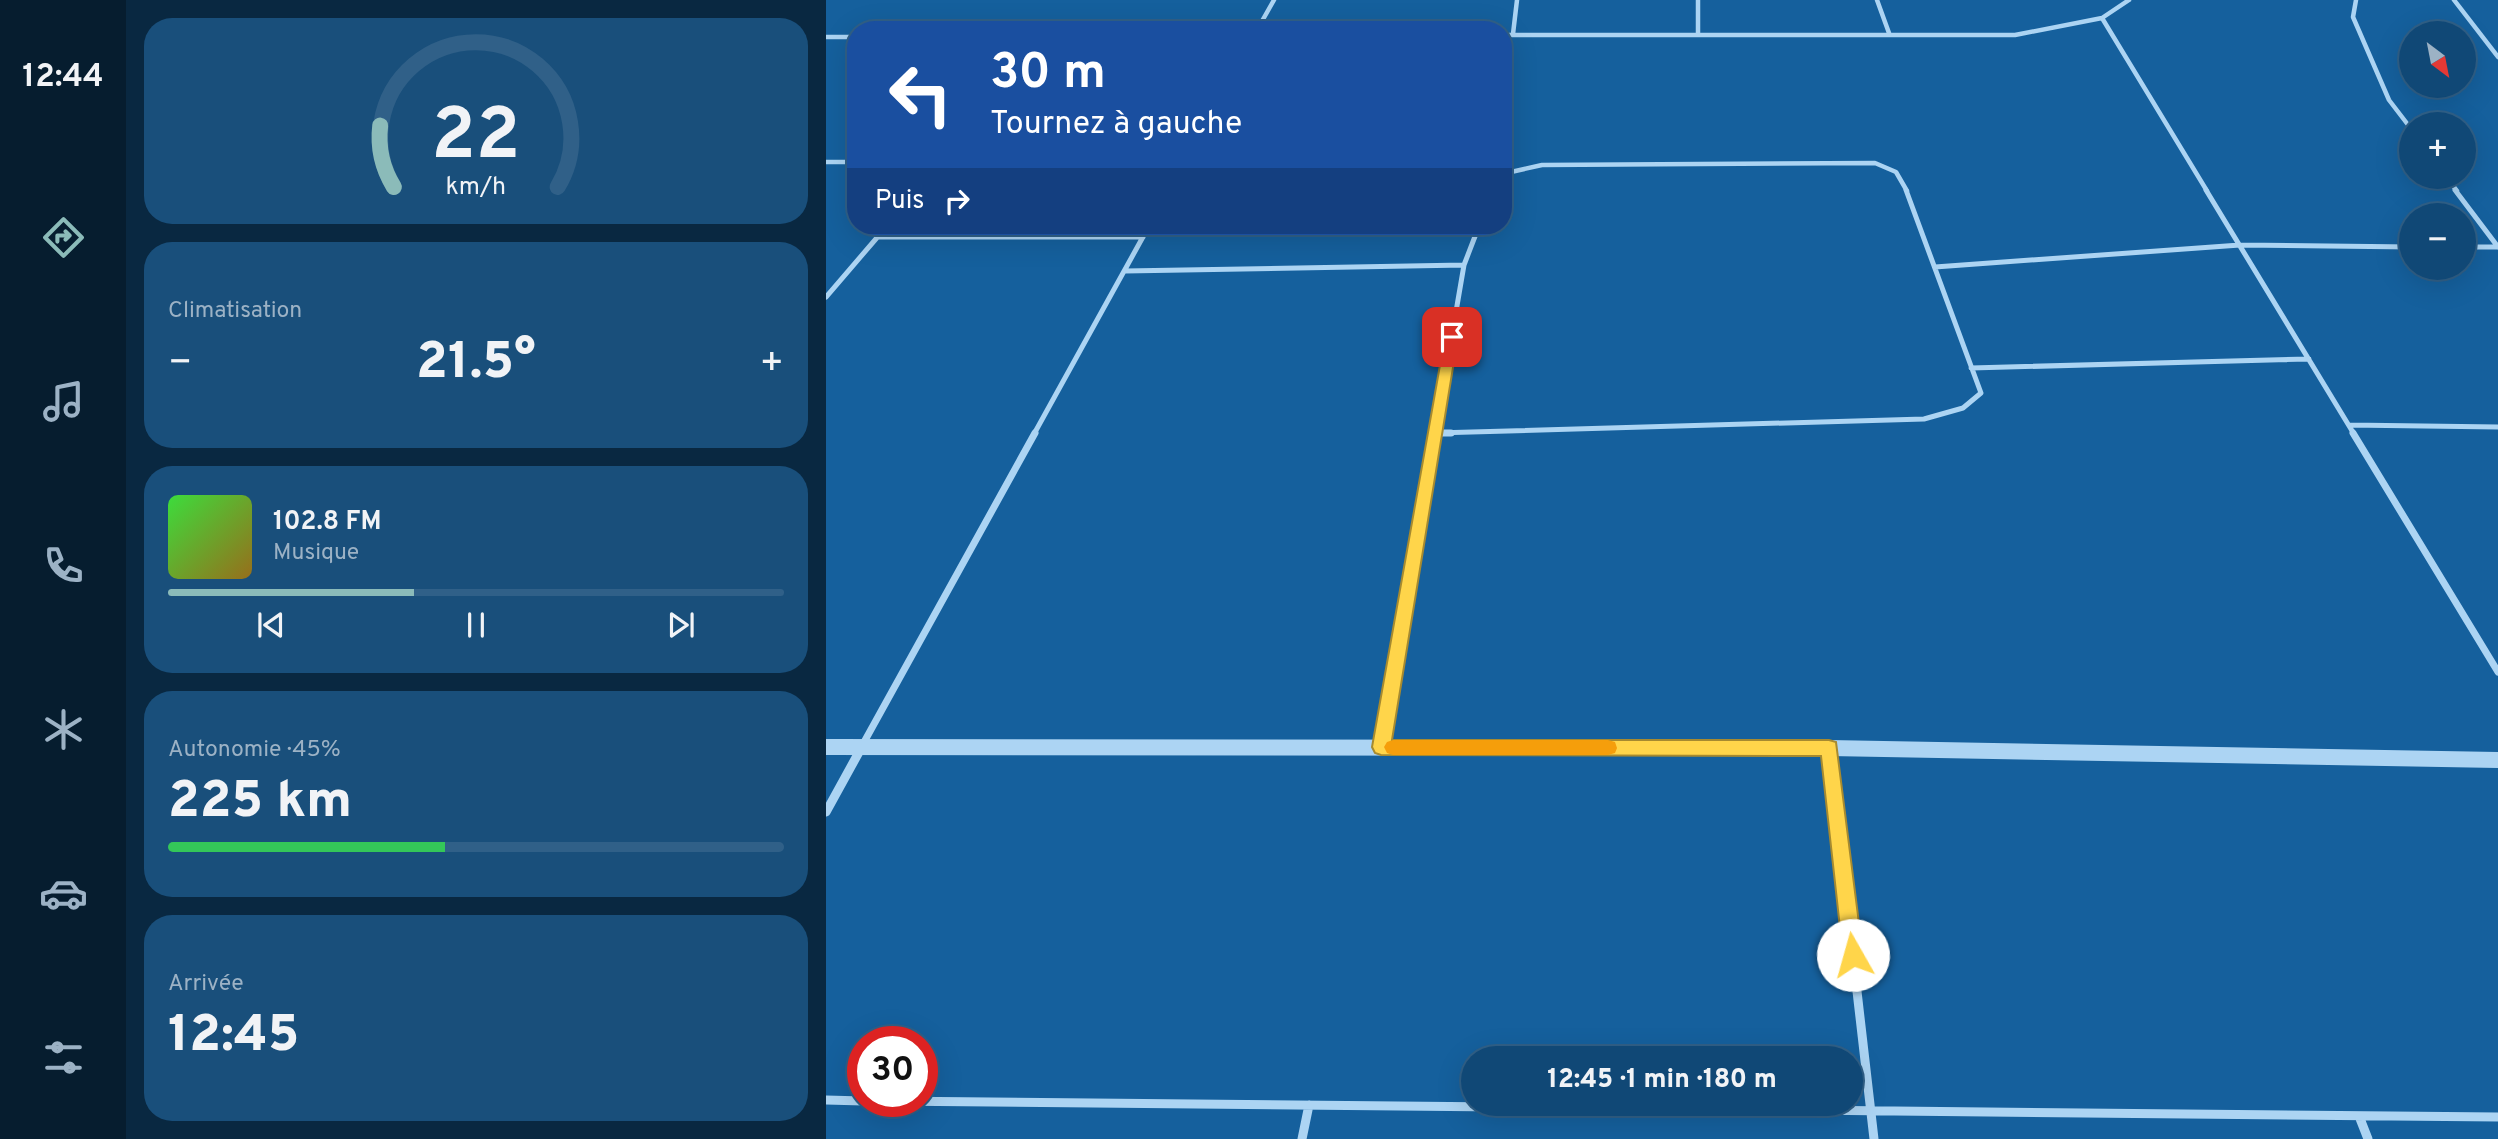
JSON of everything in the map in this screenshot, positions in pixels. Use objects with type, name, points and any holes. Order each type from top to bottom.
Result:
[{"type":"street","points":[[1262,21],[1274,0]]},
{"type":"street","points":[[1517,0],[1513,34],[2015,35],[2102,18],[2129,0]]},
{"type":"street","points":[[1698,0],[1698,34]]},
{"type":"street","points":[[1877,0],[1889,33]]},
{"type":"street","points":[[2356,0],[2353,18],[2389,100],[2399,113]]},
{"type":"street","points":[[2454,0],[2498,57]]},
{"type":"street","points":[[2102,18],[2498,672]]},
{"type":"street","points":[[826,37],[847,37]]},
{"type":"street","points":[[826,162],[847,162]]},
{"type":"street","points":[[1435,433],[1924,419],[1963,408],[1981,393],[1905,186],[1896,172],[1875,163],[1542,165],[1512,172]]},
{"type":"street","points":[[2455,189],[2498,247]]},
{"type":"street","points":[[1381,747],[1464,265],[1476,235]]},
{"type":"street","points":[[826,298],[877,237],[1143,237],[864,748],[826,812]]},
{"type":"street","points":[[1935,267],[2240,245],[2399,247]]},
{"type":"street","points":[[2476,247],[2498,247]]},
{"type":"street","points":[[1125,271],[1464,265]]},
{"type":"street","points":[[1971,368],[2309,359]]},
{"type":"street","points":[[2349,425],[2498,427]]},
{"type":"street","points":[[826,747],[1829,748],[2498,760]]},
{"type":"street","points":[[1829,748],[1874,1139]]},
{"type":"street","points":[[826,1100],[847,1101]]},
{"type":"street","points":[[938,1102],[2498,1117]]},
{"type":"street","points":[[1302,1139],[1309,1105]]},
{"type":"street","points":[[2359,1116],[2368,1139]]},
{"type":"slow traffic","points":[[1393,747],[1608,748]]},
{"type":"route","points":[[1452,337],[1381,747],[1829,748],[1853,955]]}]
